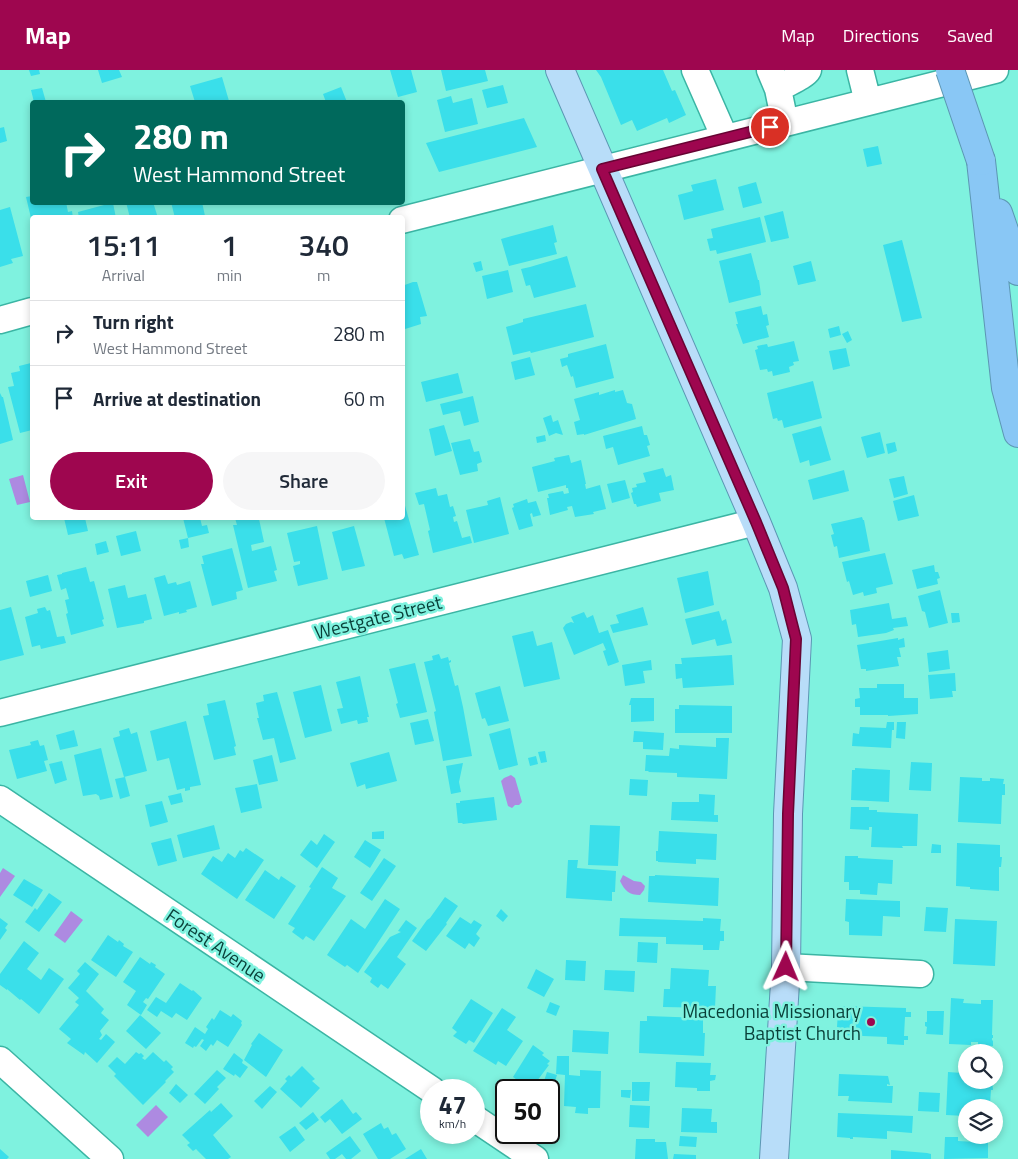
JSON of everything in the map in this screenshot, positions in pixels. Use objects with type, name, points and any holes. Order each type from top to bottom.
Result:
[{"type":"highway","points":[[950,70],[1018,271]]},
{"type":"highway","points":[[981,162],[1006,388],[1018,433]]},
{"type":"main road","points":[[560,70],[756,522],[783,588],[796,639],[788,814],[786,967],[774,1159]]},
{"type":"street","points":[[695,70],[724,138]]},
{"type":"street","points":[[785,123],[774,79],[791,80],[806,74],[808,70]]},
{"type":"street","points":[[860,70],[868,102]]},
{"type":"street","points":[[405,219],[995,70]]},
{"type":"street","points":[[0,320],[30,312]]},
{"type":"street","name":"Westgate Street","points":[[0,713],[756,522]]},
{"type":"street","name":"Forest Avenue","points":[[0,799],[420,1082]]},
{"type":"street","points":[[786,967],[920,974]]},
{"type":"street","points":[[0,1060],[110,1159]]},
{"type":"street","points":[[485,1125],[535,1159]]},
{"type":"shaded area","points":[[23,475],[30,502],[17,505],[9,479]]},
{"type":"shaded area","points":[[511,775],[515,778],[522,802],[512,808],[508,806],[501,781]]},
{"type":"shaded area","points":[[3,868],[15,876],[0,897],[0,873]]},
{"type":"shaded area","points":[[623,875],[634,881],[641,882],[645,886],[640,895],[626,890],[620,881]]},
{"type":"shaded area","points":[[71,911],[83,920],[65,943],[54,935]]},
{"type":"shaded area","points":[[156,1105],[168,1117],[148,1137],[136,1125]]},
{"type":"building","points":[[29,70],[39,70],[40,74],[31,76]]},
{"type":"building","points":[[98,70],[119,70],[122,77],[102,83]]},
{"type":"building","points":[[390,70],[411,70],[417,92],[398,97]]},
{"type":"building","points":[[441,70],[485,70],[488,81],[446,91]]},
{"type":"building","points":[[596,70],[663,70],[672,91],[675,90],[686,115],[669,123],[667,118],[637,131],[632,120],[621,125],[601,77]]},
{"type":"building","points":[[222,77],[229,100],[194,100],[190,86]]},
{"type":"building","points":[[503,85],[508,103],[487,108],[482,90]]},
{"type":"building","points":[[341,87],[346,100],[325,100],[323,94]]},
{"type":"building","points":[[42,88],[45,100],[34,100],[31,90]]},
{"type":"building","points":[[451,96],[453,103],[472,98],[478,124],[445,132],[437,100]]},
{"type":"building","points":[[524,118],[537,147],[439,172],[426,143]]},
{"type":"building","points":[[4,127],[7,141],[0,143],[0,128]]},
{"type":"building","points":[[878,146],[882,164],[867,167],[863,149]]},
{"type":"building","points":[[716,179],[724,210],[684,220],[678,195],[693,191],[691,185]]},
{"type":"building","points":[[756,182],[762,203],[743,208],[738,187]]},
{"type":"building","points":[[30,196],[30,205],[67,205],[68,212],[72,211],[73,215],[30,215],[26,197]]},
{"type":"building","points":[[104,205],[113,205],[115,215],[78,215],[78,212]]},
{"type":"building","points":[[127,205],[154,205],[157,215],[129,215]]},
{"type":"building","points":[[172,205],[203,205],[205,215],[187,215],[174,215]]},
{"type":"building","points":[[10,207],[23,256],[11,259],[13,263],[0,267],[0,210]]},
{"type":"building","points":[[783,211],[789,238],[771,242],[764,216]]},
{"type":"building","points":[[760,217],[766,242],[717,254],[716,250],[710,251],[707,239],[713,238],[711,229]]},
{"type":"building","points":[[553,225],[557,242],[554,243],[557,254],[509,266],[501,239]]},
{"type":"building","points":[[902,240],[922,318],[902,322],[883,245]]},
{"type":"building","points":[[751,253],[759,280],[761,295],[729,303],[719,261]]},
{"type":"building","points":[[567,256],[576,287],[534,298],[530,285],[526,286],[521,269]]},
{"type":"building","points":[[481,261],[483,270],[476,272],[473,263]]},
{"type":"building","points":[[811,261],[816,281],[798,285],[793,266]]},
{"type":"building","points":[[508,270],[513,292],[487,299],[482,276]]},
{"type":"building","points":[[417,282],[427,316],[420,317],[421,324],[405,329],[405,285]]},
{"type":"building","points":[[586,304],[594,337],[531,353],[530,351],[513,355],[506,327],[523,322],[523,319]]},
{"type":"building","points":[[761,306],[763,315],[767,314],[769,325],[766,326],[769,337],[743,344],[736,324],[738,324],[735,312]]},
{"type":"building","points":[[839,326],[841,335],[830,338],[828,329]]},
{"type":"building","points":[[848,331],[852,340],[847,343],[842,334]]},
{"type":"building","points":[[794,341],[799,361],[793,362],[794,365],[789,367],[790,372],[773,376],[772,371],[768,372],[767,369],[760,370],[755,350],[758,349],[757,346],[767,344],[768,347]]},
{"type":"building","points":[[606,344],[614,378],[576,388],[573,376],[571,377],[567,365],[562,367],[560,359],[568,357],[568,354]]},
{"type":"building","points":[[846,348],[850,366],[833,370],[829,351]]},
{"type":"building","points":[[530,357],[535,375],[515,380],[511,362]]},
{"type":"building","points":[[30,363],[30,430],[20,433],[8,387],[14,386],[11,373],[20,371],[19,366]]},
{"type":"building","points":[[458,373],[463,393],[426,402],[421,382]]},
{"type":"building","points":[[813,381],[822,418],[784,428],[782,420],[773,419],[767,393]]},
{"type":"building","points":[[615,390],[615,392],[623,390],[627,403],[632,404],[636,419],[584,435],[577,435],[574,422],[580,420],[574,399]]},
{"type":"building","points":[[0,393],[3,397],[13,440],[0,444]]},
{"type":"building","points":[[473,396],[479,422],[464,426],[460,411],[443,415],[440,404]]},
{"type":"building","points":[[551,415],[553,422],[558,420],[563,435],[556,433],[549,436],[543,418]]},
{"type":"building","points":[[444,425],[452,451],[435,456],[429,429]]},
{"type":"building","points":[[642,426],[644,435],[647,435],[650,445],[647,446],[650,456],[618,465],[613,447],[606,449],[603,436]]},
{"type":"building","points":[[821,426],[831,460],[810,466],[809,460],[800,463],[792,434]]},
{"type":"building","points":[[880,432],[885,453],[867,458],[861,437]]},
{"type":"building","points":[[545,435],[546,441],[537,443],[536,437]]},
{"type":"building","points":[[470,439],[474,452],[479,451],[482,462],[477,464],[478,471],[460,475],[451,443]]},
{"type":"building","points":[[895,442],[897,451],[888,454],[886,444]]},
{"type":"building","points":[[569,455],[571,463],[581,460],[586,489],[600,485],[606,509],[593,512],[594,514],[575,517],[572,506],[567,507],[568,510],[550,515],[548,494],[563,491],[564,494],[569,493],[568,488],[566,488],[566,485],[538,492],[532,467],[555,461],[554,458]]},
{"type":"building","points":[[663,468],[666,477],[671,475],[674,490],[659,493],[661,501],[637,507],[634,504],[631,493],[633,492],[632,488],[637,487],[636,484],[646,482],[643,473]]},
{"type":"building","points":[[844,470],[849,491],[813,500],[808,480]]},
{"type":"building","points":[[904,476],[908,494],[894,498],[889,479]]},
{"type":"building","points":[[625,480],[630,498],[612,503],[607,484]]},
{"type":"building","points":[[436,488],[438,496],[447,494],[450,507],[453,506],[456,516],[453,517],[454,522],[457,521],[462,538],[470,536],[472,543],[433,553],[424,504],[419,505],[415,493]]},
{"type":"building","points":[[914,495],[919,516],[898,521],[893,501]]},
{"type":"building","points":[[500,497],[509,534],[474,543],[466,510],[488,505],[487,501]]},
{"type":"building","points":[[527,499],[528,503],[536,501],[541,515],[533,517],[532,513],[530,514],[533,526],[519,530],[512,508],[514,507],[513,504]]},
{"type":"building","points":[[405,506],[419,555],[404,559],[402,554],[394,556],[385,520],[405,520]]},
{"type":"building","points":[[862,517],[870,551],[839,558],[837,546],[834,547],[831,535],[834,534],[831,524]]},
{"type":"building","points":[[64,520],[85,520],[88,531],[68,535]]},
{"type":"building","points":[[184,520],[200,520],[202,526],[207,525],[209,533],[188,538]]},
{"type":"building","points":[[236,520],[259,520],[264,542],[251,545],[252,551],[271,546],[277,570],[274,571],[277,581],[248,588],[233,525],[237,525]]},
{"type":"building","points":[[317,526],[328,579],[298,586],[293,566],[300,564],[300,561],[294,562],[287,533]]},
{"type":"building","points":[[354,526],[365,566],[342,571],[332,532]]},
{"type":"building","points":[[136,531],[141,551],[121,556],[116,536]]},
{"type":"building","points":[[188,538],[189,547],[181,549],[179,540]]},
{"type":"building","points":[[106,541],[109,552],[97,555],[95,544]]},
{"type":"building","points":[[232,548],[243,590],[236,592],[237,599],[212,606],[201,564],[204,564],[202,556]]},
{"type":"building","points":[[885,553],[893,584],[876,588],[877,593],[864,596],[863,592],[853,595],[849,581],[847,582],[842,562]]},
{"type":"building","points":[[934,565],[935,572],[938,572],[940,578],[937,579],[938,584],[917,589],[912,570]]},
{"type":"building","points":[[86,567],[90,582],[94,581],[104,619],[102,620],[104,626],[71,635],[65,600],[69,599],[66,588],[61,590],[57,575]]},
{"type":"building","points":[[708,571],[714,605],[685,613],[677,578]]},
{"type":"building","points":[[48,575],[52,591],[30,597],[26,581]]},
{"type":"building","points":[[165,575],[168,584],[176,582],[177,585],[190,581],[197,607],[186,610],[187,612],[164,616],[154,578]]},
{"type":"building","points":[[125,585],[128,598],[146,594],[152,619],[144,621],[144,623],[117,628],[108,589]]},
{"type":"building","points":[[940,590],[948,623],[929,628],[918,596]]},
{"type":"building","points":[[889,603],[892,619],[906,617],[908,626],[893,628],[894,630],[886,633],[858,637],[856,624],[852,625],[850,610]]},
{"type":"building","points":[[11,607],[24,655],[0,661],[0,610]]},
{"type":"building","points":[[45,607],[47,611],[50,610],[57,637],[64,636],[66,643],[41,649],[40,645],[32,647],[25,617],[38,613],[37,609]]},
{"type":"building","points":[[643,607],[648,625],[613,633],[610,625],[619,623],[616,615]]},
{"type":"building","points":[[719,611],[722,621],[726,619],[732,643],[717,646],[715,639],[692,645],[685,619]]},
{"type":"building","points":[[584,612],[587,618],[593,615],[599,633],[608,630],[619,662],[608,666],[603,651],[606,650],[603,643],[574,655],[563,628],[566,624],[574,623],[571,617]]},
{"type":"building","points":[[951,613],[959,613],[960,622],[952,623]]},
{"type":"building","points":[[533,631],[537,646],[552,642],[560,679],[524,687],[512,636]]},
{"type":"building","points":[[898,638],[898,640],[904,638],[905,647],[899,648],[901,657],[897,657],[899,666],[866,671],[866,669],[861,669],[857,645]]},
{"type":"building","points":[[948,650],[950,669],[929,672],[927,653]]},
{"type":"building","points":[[439,654],[441,659],[448,657],[449,661],[451,660],[449,663],[455,686],[458,685],[472,756],[443,761],[434,712],[436,711],[424,662],[433,660],[432,656]]},
{"type":"building","points":[[732,655],[734,685],[683,688],[682,678],[676,679],[675,664],[682,664],[681,658]]},
{"type":"building","points":[[651,660],[652,670],[643,671],[645,683],[625,686],[622,665]]},
{"type":"building","points":[[415,663],[427,712],[400,718],[389,669]]},
{"type":"building","points":[[955,673],[956,691],[952,691],[953,697],[930,699],[928,675]]},
{"type":"building","points":[[360,676],[369,717],[367,717],[368,722],[358,724],[357,720],[341,724],[337,709],[343,708],[336,682]]},
{"type":"building","points":[[877,684],[904,684],[904,698],[918,698],[918,714],[860,715],[860,707],[855,707],[855,699],[860,698],[859,688],[877,688]]},
{"type":"building","points":[[321,685],[332,731],[305,738],[293,692]]},
{"type":"building","points":[[500,686],[509,721],[488,726],[485,718],[482,719],[475,693]]},
{"type":"building","points":[[277,692],[296,759],[280,763],[274,738],[263,740],[257,718],[259,718],[256,703],[264,701],[263,695]]},
{"type":"building","points":[[631,698],[654,698],[654,721],[631,722],[631,705],[629,705]]},
{"type":"building","points":[[225,700],[236,746],[234,747],[236,755],[214,760],[203,716],[209,715],[207,704]]},
{"type":"building","points":[[679,705],[732,706],[732,733],[675,733],[675,709],[679,709]]},
{"type":"building","points":[[428,719],[434,741],[415,745],[410,723]]},
{"type":"building","points":[[186,721],[201,785],[190,787],[190,790],[185,791],[185,788],[177,790],[169,758],[157,761],[150,731]]},
{"type":"building","points":[[887,722],[894,722],[891,748],[852,746],[853,733],[859,734],[860,727],[886,728]]},
{"type":"building","points":[[897,722],[906,722],[905,739],[896,738]]},
{"type":"building","points":[[129,728],[131,734],[137,732],[147,771],[124,777],[113,738],[120,736],[119,731]]},
{"type":"building","points":[[510,728],[518,765],[499,770],[489,734]]},
{"type":"building","points":[[74,730],[78,746],[60,750],[56,735]]},
{"type":"building","points":[[634,731],[664,733],[663,750],[643,749],[643,742],[633,742]]},
{"type":"building","points":[[716,738],[729,738],[727,779],[677,777],[677,773],[645,771],[646,755],[669,756],[670,748],[679,749],[679,745],[716,747]]},
{"type":"building","points":[[38,740],[40,746],[44,745],[48,760],[44,761],[47,771],[17,779],[9,750],[31,745],[30,742]]},
{"type":"building","points":[[101,748],[113,797],[100,800],[96,794],[83,796],[74,755]]},
{"type":"building","points":[[545,751],[547,762],[541,763],[538,752]]},
{"type":"building","points":[[389,752],[397,781],[366,789],[365,784],[357,787],[350,763]]},
{"type":"building","points":[[272,755],[278,781],[259,785],[253,760]]},
{"type":"building","points":[[536,756],[538,764],[530,766],[528,758]]},
{"type":"building","points":[[62,761],[67,780],[55,784],[49,764]]},
{"type":"building","points":[[911,762],[932,763],[931,791],[909,790]]},
{"type":"building","points":[[463,763],[459,782],[461,792],[451,794],[446,766]]},
{"type":"building","points":[[855,768],[890,770],[889,802],[851,800],[852,770],[855,770]]},
{"type":"building","points":[[125,777],[130,796],[120,799],[115,779]]},
{"type":"building","points":[[960,777],[982,778],[982,781],[990,781],[990,778],[1004,779],[1005,795],[1002,795],[1001,824],[958,822]]},
{"type":"building","points":[[630,779],[648,780],[647,796],[629,795]]},
{"type":"building","points":[[257,784],[262,808],[241,813],[235,788]]},
{"type":"building","points":[[181,793],[183,802],[171,805],[168,796]]},
{"type":"building","points":[[699,794],[715,795],[714,815],[718,815],[718,822],[671,820],[672,802],[699,802]]},
{"type":"building","points":[[494,797],[497,820],[458,823],[456,803]]},
{"type":"building","points":[[162,801],[168,822],[150,827],[145,805]]},
{"type":"building","points":[[851,807],[869,807],[869,810],[877,810],[877,812],[918,814],[917,846],[902,846],[903,848],[871,847],[872,827],[869,827],[869,830],[850,829]]},
{"type":"building","points":[[214,825],[220,849],[183,858],[177,835]]},
{"type":"building","points":[[590,825],[620,826],[618,866],[588,865]]},
{"type":"building","points":[[384,831],[384,839],[372,839],[372,832]]},
{"type":"building","points":[[659,831],[717,834],[716,860],[696,859],[696,864],[656,861]]},
{"type":"building","points":[[324,834],[335,842],[317,868],[300,855],[311,840],[317,845]]},
{"type":"building","points":[[171,838],[177,861],[158,866],[151,843]]},
{"type":"building","points":[[365,840],[381,850],[370,868],[354,857]]},
{"type":"building","points":[[957,843],[1000,845],[1000,857],[1002,857],[1001,867],[999,867],[999,891],[956,886]]},
{"type":"building","points":[[932,844],[941,845],[941,853],[931,853]]},
{"type":"building","points":[[246,848],[264,860],[237,899],[201,874],[213,856],[222,862],[228,853],[235,858],[240,850],[243,852]]},
{"type":"building","points":[[845,856],[893,860],[892,884],[878,883],[877,895],[860,894],[860,890],[849,890],[849,882],[844,882]]},
{"type":"building","points":[[384,858],[396,866],[372,901],[360,893]]},
{"type":"building","points":[[568,860],[578,860],[577,868],[616,871],[615,892],[612,892],[612,901],[566,898]]},
{"type":"building","points":[[322,867],[338,878],[332,888],[346,896],[314,941],[306,936],[303,940],[292,932],[295,928],[288,924]]},
{"type":"building","points":[[265,870],[279,880],[281,876],[296,886],[274,919],[245,900]]},
{"type":"building","points":[[649,876],[719,878],[718,906],[648,902]]},
{"type":"building","points":[[24,879],[43,890],[32,907],[13,895]]},
{"type":"building","points":[[49,893],[62,902],[39,932],[25,922],[35,908],[37,910]]},
{"type":"building","points":[[445,897],[458,906],[426,951],[412,941]]},
{"type":"building","points":[[385,899],[400,909],[358,973],[327,955],[351,919],[365,929]]},
{"type":"building","points":[[846,899],[900,901],[900,917],[883,916],[882,936],[849,935],[849,922],[845,921]]},
{"type":"building","points":[[926,907],[948,908],[946,932],[924,931]]},
{"type":"building","points":[[501,909],[508,916],[503,922],[496,916]]},
{"type":"building","points":[[460,917],[471,924],[474,920],[482,925],[476,934],[480,938],[474,947],[469,943],[465,949],[446,936]]},
{"type":"building","points":[[0,918],[8,924],[5,928],[7,930],[0,940]]},
{"type":"building","points":[[620,918],[703,921],[703,918],[721,919],[720,931],[724,931],[724,941],[720,941],[719,950],[703,950],[703,945],[666,944],[666,937],[619,936]]},
{"type":"building","points":[[955,919],[997,921],[995,966],[953,964]]},
{"type":"building","points":[[406,920],[417,928],[397,957],[406,964],[388,989],[381,984],[378,988],[370,982],[372,978],[364,972],[390,937],[401,932],[398,931]]},
{"type":"building","points":[[108,935],[118,942],[119,940],[124,944],[123,946],[133,952],[116,977],[91,960]]},
{"type":"building","points":[[24,941],[39,953],[27,969],[41,980],[49,968],[64,979],[39,1014],[0,985],[0,974]]},
{"type":"building","points":[[638,942],[658,943],[657,963],[637,962]]},
{"type":"building","points":[[140,957],[150,964],[151,962],[156,965],[155,967],[165,974],[148,999],[146,998],[143,1002],[147,1005],[141,1015],[127,1005],[136,991],[123,982]]},
{"type":"building","points":[[566,960],[586,961],[585,981],[565,980]]},
{"type":"building","points":[[85,962],[99,974],[86,991],[104,1009],[101,1013],[109,1020],[100,1031],[102,1035],[99,1039],[101,1040],[106,1034],[115,1042],[97,1063],[85,1052],[84,1055],[67,1043],[71,1039],[59,1029],[79,1005],[75,1002],[79,998],[68,988],[80,974],[77,971]]},
{"type":"building","points":[[671,968],[709,970],[708,986],[716,986],[715,1008],[663,1007],[664,989],[670,989]]},
{"type":"building","points":[[536,969],[554,979],[544,997],[527,988]]},
{"type":"building","points":[[605,970],[635,971],[634,992],[604,990]]},
{"type":"building","points":[[180,983],[193,990],[202,998],[187,1020],[176,1013],[172,1018],[161,1011],[157,1017],[147,1010],[156,997],[166,1003]]},
{"type":"building","points":[[951,998],[964,999],[963,1003],[981,1004],[981,1000],[993,1000],[993,1044],[971,1042],[971,1044],[949,1044]]},
{"type":"building","points":[[471,999],[493,1013],[474,1043],[469,1040],[466,1044],[453,1036],[457,1032],[452,1028]]},
{"type":"building","points":[[550,1002],[560,1006],[556,1016],[546,1012]]},
{"type":"building","name":"Macedonia Missionary Baptist Church","points":[[842,1006],[906,1008],[906,1012],[911,1012],[911,1017],[905,1017],[904,1036],[908,1036],[908,1040],[904,1040],[904,1045],[887,1044],[887,1037],[840,1035],[841,1028],[837,1027],[838,1012],[841,1013]]},
{"type":"building","points":[[502,1008],[516,1017],[507,1030],[523,1041],[506,1066],[498,1061],[496,1065],[473,1051]]},
{"type":"building","points":[[220,1010],[231,1017],[233,1014],[242,1021],[242,1025],[228,1047],[217,1040],[206,1051],[200,1046],[204,1040],[202,1039],[193,1048],[185,1043],[195,1027],[205,1034],[208,1029],[206,1027],[212,1018],[214,1020]]},
{"type":"building","points":[[927,1011],[944,1011],[943,1035],[926,1034],[927,1027],[925,1022],[927,1022]]},
{"type":"building","points":[[140,1015],[161,1033],[146,1049],[126,1031]]},
{"type":"building","points":[[647,1016],[703,1018],[703,1033],[705,1033],[704,1056],[639,1053],[640,1021],[647,1021]]},
{"type":"building","points":[[573,1030],[609,1032],[608,1054],[572,1052]]},
{"type":"building","points":[[259,1033],[283,1050],[266,1077],[244,1060],[251,1044]]},
{"type":"building","points":[[533,1045],[544,1053],[542,1055],[550,1061],[538,1079],[516,1079],[513,1077]]},
{"type":"building","points":[[136,1052],[141,1053],[144,1056],[142,1058],[145,1060],[153,1052],[164,1062],[166,1060],[173,1067],[171,1069],[174,1072],[143,1105],[114,1076],[116,1074],[108,1066],[117,1057],[125,1064]]},
{"type":"building","points":[[234,1053],[248,1067],[240,1078],[223,1069]]},
{"type":"building","points":[[557,1056],[569,1056],[569,1075],[580,1076],[580,1070],[601,1071],[600,1108],[588,1108],[588,1114],[575,1113],[576,1107],[564,1106],[565,1075],[556,1074]]},
{"type":"building","points":[[676,1062],[711,1063],[710,1075],[716,1075],[715,1080],[710,1081],[710,1091],[697,1091],[697,1088],[675,1087]]},
{"type":"building","points":[[302,1066],[315,1079],[312,1081],[320,1088],[301,1108],[280,1089],[287,1081],[285,1079],[289,1075],[291,1077]]},
{"type":"building","points":[[217,1070],[226,1078],[205,1104],[194,1094]]},
{"type":"building","points":[[547,1072],[557,1075],[556,1079],[545,1079]]},
{"type":"building","points":[[948,1072],[958,1073],[958,1089],[993,1089],[991,1090],[990,1099],[958,1099],[958,1116],[946,1115]]},
{"type":"building","points":[[839,1074],[888,1076],[890,1085],[887,1084],[887,1086],[893,1086],[892,1103],[848,1101],[849,1096],[838,1096]]},
{"type":"building","points":[[632,1082],[650,1082],[649,1101],[632,1101]]},
{"type":"building","points":[[176,1084],[188,1095],[180,1103],[169,1093]]},
{"type":"building","points":[[270,1086],[277,1092],[262,1109],[254,1101]]},
{"type":"building","points":[[621,1090],[631,1090],[630,1098],[621,1097]]},
{"type":"building","points":[[919,1092],[940,1093],[939,1112],[918,1111]]},
{"type":"building","points":[[342,1099],[353,1114],[356,1112],[362,1119],[342,1134],[330,1119],[325,1123],[320,1117]]},
{"type":"building","points":[[221,1103],[233,1116],[213,1135],[231,1157],[228,1159],[206,1159],[196,1149],[193,1151],[187,1145],[190,1143],[182,1135],[210,1110],[211,1112]]},
{"type":"building","points":[[630,1105],[650,1106],[649,1128],[629,1127]]},
{"type":"building","points":[[682,1108],[712,1109],[711,1122],[717,1122],[717,1133],[681,1132]]},
{"type":"building","points":[[313,1112],[319,1120],[306,1130],[299,1123]]},
{"type":"building","points":[[838,1113],[913,1116],[912,1133],[887,1131],[887,1139],[837,1137]]},
{"type":"building","points":[[381,1123],[384,1129],[388,1127],[392,1135],[396,1133],[406,1149],[390,1159],[378,1159],[363,1134]]},
{"type":"building","points":[[295,1126],[305,1140],[290,1152],[279,1137]]},
{"type":"building","points":[[350,1136],[361,1151],[351,1159],[346,1159],[342,1154],[335,1159],[330,1159],[326,1153]]},
{"type":"building","points":[[680,1136],[697,1137],[696,1147],[679,1146]]},
{"type":"building","points":[[945,1137],[958,1137],[958,1144],[988,1144],[988,1158],[944,1159]]},
{"type":"building","points":[[636,1139],[655,1139],[655,1142],[666,1142],[668,1159],[635,1159]]},
{"type":"building","points":[[0,1149],[9,1157],[7,1159],[0,1159]]},
{"type":"building","points":[[421,1149],[427,1159],[405,1159]]},
{"type":"building","points":[[891,1150],[927,1153],[931,1154],[931,1159],[891,1159]]},
{"type":"building","points":[[674,1154],[696,1155],[696,1159],[673,1159]]},
{"type":"place","name":"Macedonia Missionary Baptist Church","points":[[871,1022]]},
{"type":"route","points":[[770,127],[602,169],[756,522],[783,588],[796,639],[788,814],[786,967]]}]
